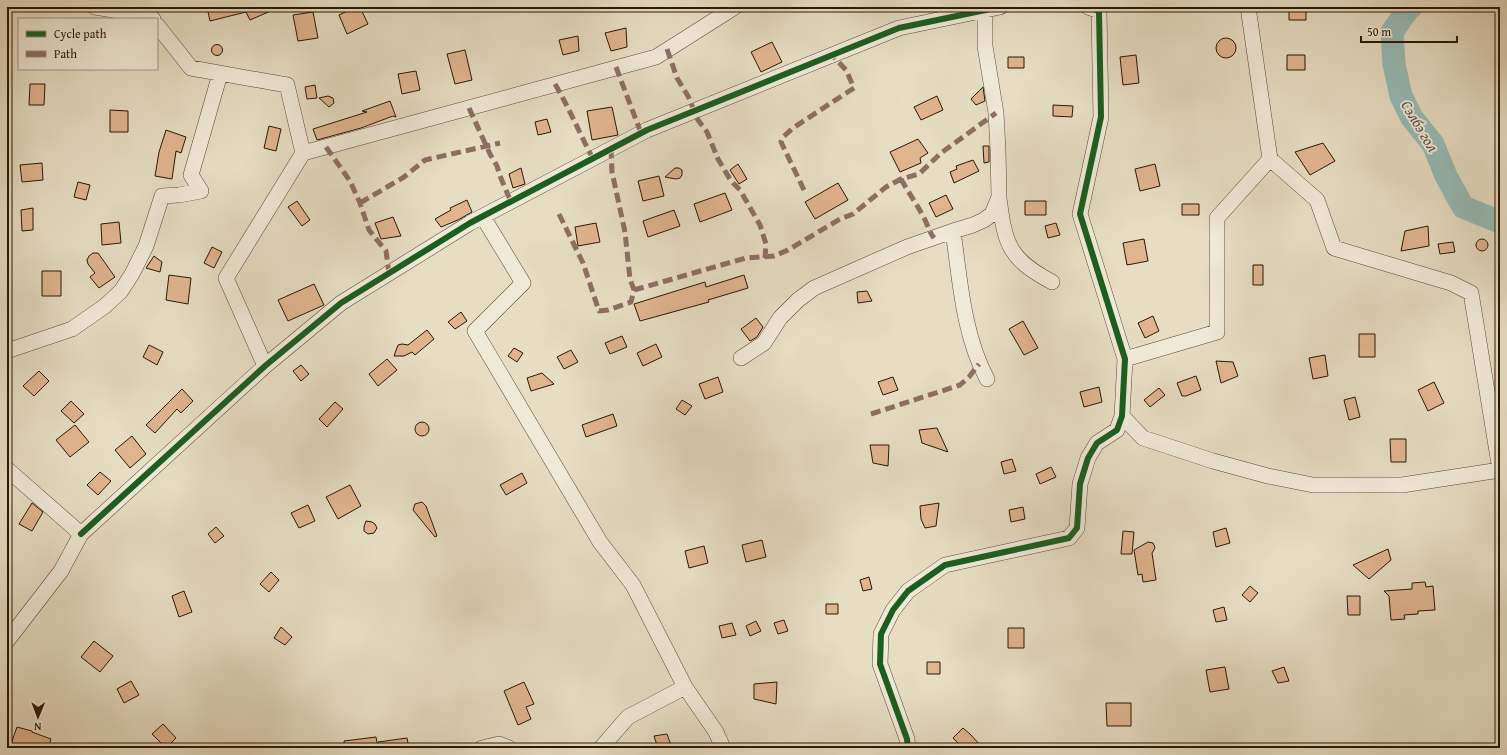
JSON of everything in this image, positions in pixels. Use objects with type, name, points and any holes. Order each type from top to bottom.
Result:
[{"type":"street","points":[[95,7],[154,17]]},
{"type":"street","points":[[265,366],[226,278],[303,153],[656,56],[735,7]]},
{"type":"street","points":[[7,641],[61,571],[81,534],[265,366],[341,303],[483,217],[647,130],[899,28],[1000,7]]},
{"type":"street","points":[[908,748],[907,739],[880,664],[881,634],[893,610],[908,591],[945,565],[1069,538],[1077,528],[1080,484],[1088,458],[1097,443],[1117,430],[1122,416],[1125,358],[1080,214],[1101,117],[1099,11],[1088,7]]},
{"type":"street","points":[[1122,416],[1143,438],[1213,461],[1268,476],[1313,486],[1402,486],[1500,470],[1471,293],[1451,283],[1334,248],[1317,200],[1270,159],[1248,7]]},
{"type":"street","points":[[984,10],[985,46],[996,113],[999,197],[1003,229],[1013,254],[1031,270],[1052,282]]},
{"type":"street","points":[[158,23],[191,68],[287,85],[303,153]]},
{"type":"street","points":[[7,351],[72,329],[106,306],[120,291],[132,274],[146,246],[162,196],[201,191],[191,175],[220,74]]},
{"type":"street","points":[[1125,358],[1217,332],[1217,218],[1270,159]]},
{"type":"street","points":[[741,358],[764,343],[780,318],[798,300],[814,288],[908,247],[984,220],[992,214],[999,197]]},
{"type":"street","points":[[483,217],[523,283],[475,331],[600,542],[633,585],[686,687],[716,732],[723,748]]},
{"type":"street","points":[[953,231],[966,320],[979,364],[986,379]]},
{"type":"street","points":[[7,470],[81,534]]},
{"type":"street","points":[[601,748],[628,717],[686,687]]},
{"type":"street","points":[[482,748],[499,744],[509,748]]},
{"type":"building","points":[[207,7],[280,7],[250,20],[246,12],[210,21]]},
{"type":"building","points":[[356,7],[360,7],[368,24],[347,34],[339,15]]},
{"type":"building","points":[[1289,10],[1306,10],[1306,20],[1289,20]]},
{"type":"building","points":[[313,12],[318,38],[298,41],[293,15]]},
{"type":"building","points":[[626,28],[627,47],[611,51],[605,33]]},
{"type":"building","points":[[578,36],[579,51],[563,55],[559,40]]},
{"type":"building","points":[[1226,38],[1233,41],[1236,48],[1233,55],[1226,58],[1219,55],[1216,48],[1219,41]]},
{"type":"building","points":[[772,42],[782,62],[761,72],[751,52]]},
{"type":"building","points":[[215,45],[219,45],[221,46],[221,54],[215,55],[212,52],[212,48]]},
{"type":"building","points":[[465,50],[472,80],[455,84],[447,54]]},
{"type":"building","points":[[1136,55],[1139,83],[1123,85],[1120,57]]},
{"type":"building","points":[[1287,55],[1305,55],[1305,70],[1287,70]]},
{"type":"building","points":[[1008,57],[1024,57],[1024,68],[1008,68]]},
{"type":"building","points":[[416,71],[420,90],[402,94],[398,74]]},
{"type":"building","points":[[30,84],[45,84],[44,105],[29,105]]},
{"type":"building","points":[[315,85],[317,98],[307,99],[305,87]]},
{"type":"building","points":[[983,87],[985,101],[976,105],[971,99]]},
{"type":"building","points":[[328,96],[333,98],[334,103],[329,107],[319,98]]},
{"type":"building","points":[[937,96],[943,110],[921,120],[914,107]]},
{"type":"building","points":[[390,101],[396,117],[393,116],[361,128],[317,140],[313,129],[367,112],[362,111]]},
{"type":"building","points":[[1053,105],[1073,106],[1072,117],[1053,116]]},
{"type":"building","points":[[612,107],[618,135],[592,140],[587,111]]},
{"type":"building","points":[[110,110],[128,111],[128,132],[110,132]]},
{"type":"building","points":[[547,119],[551,132],[538,135],[535,122]]},
{"type":"building","points":[[269,126],[281,129],[276,151],[264,148]]},
{"type":"building","points":[[166,130],[186,137],[181,153],[176,151],[172,179],[155,176],[159,152]]},
{"type":"building","points":[[918,139],[928,153],[920,158],[921,163],[900,172],[890,152]]},
{"type":"building","points":[[1323,143],[1335,161],[1310,175],[1295,152]]},
{"type":"building","points":[[983,146],[989,146],[989,162],[984,163]]},
{"type":"building","points":[[973,160],[979,171],[954,183],[950,172],[957,169],[956,166]]},
{"type":"building","points":[[42,163],[43,180],[22,182],[20,165]]},
{"type":"building","points":[[738,164],[747,179],[739,184],[730,170]]},
{"type":"building","points":[[1155,164],[1160,186],[1140,191],[1135,169]]},
{"type":"building","points":[[521,168],[525,184],[513,188],[509,174]]},
{"type":"building","points":[[675,168],[682,170],[682,175],[680,178],[676,179],[665,177]]},
{"type":"building","points":[[659,176],[664,196],[643,201],[638,181]]},
{"type":"building","points":[[78,182],[90,185],[86,200],[74,197]]},
{"type":"building","points":[[838,183],[848,200],[815,219],[805,202]]},
{"type":"building","points":[[725,193],[732,210],[700,222],[694,204]]},
{"type":"building","points":[[946,195],[953,209],[936,217],[929,203]]},
{"type":"building","points":[[467,200],[472,212],[441,227],[435,219],[451,210],[450,208]]},
{"type":"building","points":[[297,201],[310,220],[302,226],[288,207]]},
{"type":"building","points":[[1025,201],[1046,201],[1046,215],[1025,215]]},
{"type":"building","points":[[1182,204],[1199,204],[1199,215],[1182,215]]},
{"type":"building","points":[[33,208],[33,230],[22,231],[21,210]]},
{"type":"building","points":[[674,210],[680,226],[648,237],[643,221]]},
{"type":"building","points":[[393,217],[401,236],[381,239],[375,223]]},
{"type":"building","points":[[119,222],[121,243],[102,245],[101,224]]},
{"type":"building","points":[[596,223],[600,242],[578,246],[575,227]]},
{"type":"building","points":[[1056,223],[1060,235],[1048,238],[1045,226]]},
{"type":"building","points":[[1428,226],[1429,246],[1401,251],[1405,231]]},
{"type":"building","points":[[1144,239],[1148,261],[1127,265],[1123,243]]},
{"type":"building","points":[[1480,239],[1484,239],[1488,245],[1484,251],[1480,251],[1476,247],[1476,243]]},
{"type":"building","points":[[1453,242],[1455,252],[1440,254],[1438,244]]},
{"type":"building","points":[[212,247],[222,252],[214,268],[204,263]]},
{"type":"building","points":[[93,253],[98,253],[115,277],[99,288],[90,277],[95,273],[88,264],[87,260]]},
{"type":"building","points":[[154,256],[162,262],[160,272],[146,268]]},
{"type":"building","points":[[1253,265],[1263,265],[1263,285],[1253,285]]},
{"type":"building","points":[[42,271],[61,271],[61,296],[42,296]]},
{"type":"building","points":[[169,275],[191,278],[188,304],[166,300]]},
{"type":"building","points":[[744,275],[748,288],[708,300],[709,302],[640,321],[634,304],[705,282],[706,287]]},
{"type":"building","points":[[314,284],[324,305],[288,321],[278,300]]},
{"type":"building","points":[[867,291],[872,301],[858,303],[857,292]]},
{"type":"building","points":[[461,312],[467,321],[455,329],[448,322]]},
{"type":"building","points":[[1153,316],[1159,331],[1145,338],[1138,323]]},
{"type":"building","points":[[756,318],[763,327],[757,337],[750,341],[741,329]]},
{"type":"building","points":[[1023,321],[1038,348],[1024,355],[1009,329]]},
{"type":"building","points":[[427,330],[434,339],[415,355],[412,352],[404,356],[394,356],[398,345],[408,345]]},
{"type":"building","points":[[1359,334],[1375,334],[1375,357],[1359,357]]},
{"type":"building","points":[[622,336],[627,347],[610,354],[605,343]]},
{"type":"building","points":[[656,344],[662,357],[643,366],[637,353]]},
{"type":"building","points":[[149,345],[163,352],[157,365],[143,357]]},
{"type":"building","points":[[514,348],[523,353],[517,362],[508,356]]},
{"type":"building","points":[[571,350],[578,362],[564,369],[557,357]]},
{"type":"building","points":[[1325,355],[1328,376],[1313,379],[1309,358]]},
{"type":"building","points":[[387,359],[397,370],[378,386],[369,374]]},
{"type":"building","points":[[1216,361],[1233,362],[1238,376],[1221,383]]},
{"type":"building","points":[[301,365],[309,374],[301,381],[293,371]]},
{"type":"building","points":[[39,371],[49,381],[34,396],[23,386]]},
{"type":"building","points":[[542,373],[554,384],[531,391],[527,378]]},
{"type":"building","points":[[1196,376],[1201,390],[1186,396],[1182,396],[1177,383]]},
{"type":"building","points":[[718,377],[723,392],[705,399],[699,384]]},
{"type":"building","points":[[893,377],[898,390],[883,395],[878,382]]},
{"type":"building","points":[[1434,382],[1444,403],[1428,411],[1418,390]]},
{"type":"building","points":[[1099,387],[1102,402],[1084,407],[1080,392]]},
{"type":"building","points":[[1159,388],[1165,395],[1150,407],[1144,400]]},
{"type":"building","points":[[182,389],[193,401],[181,413],[177,409],[155,433],[146,425]]},
{"type":"building","points":[[1355,397],[1360,417],[1349,420],[1344,400]]},
{"type":"building","points":[[682,400],[692,406],[685,415],[676,409]]},
{"type":"building","points":[[71,401],[84,414],[74,423],[61,411]]},
{"type":"building","points":[[335,402],[343,409],[327,427],[319,419]]},
{"type":"building","points":[[613,414],[617,426],[586,437],[582,425]]},
{"type":"building","points":[[422,422],[427,424],[429,429],[427,434],[422,436],[417,434],[415,429],[417,424]]},
{"type":"building","points":[[75,425],[89,442],[70,457],[56,440]]},
{"type":"building","points":[[937,428],[948,452],[922,443],[919,430]]},
{"type":"building","points":[[132,436],[146,454],[130,468],[115,450]]},
{"type":"building","points":[[1390,439],[1406,439],[1406,462],[1391,462]]},
{"type":"building","points":[[870,445],[889,445],[888,466],[873,463]]},
{"type":"building","points":[[1012,459],[1016,471],[1004,474],[1001,462]]},
{"type":"building","points":[[1051,467],[1056,477],[1040,484],[1036,474]]},
{"type":"building","points":[[100,472],[111,481],[98,495],[87,485]]},
{"type":"building","points":[[522,473],[527,483],[506,495],[500,485]]},
{"type":"building","points":[[350,485],[361,506],[338,519],[326,497]]},
{"type":"building","points":[[422,502],[426,506],[437,536],[435,537],[413,510],[415,504]]},
{"type":"building","points":[[32,503],[43,512],[32,531],[19,524]]},
{"type":"building","points":[[939,503],[936,526],[925,528],[921,519],[920,506]]},
{"type":"building","points":[[308,505],[315,521],[299,528],[291,513]]},
{"type":"building","points":[[1023,507],[1025,519],[1011,522],[1009,510]]},
{"type":"building","points":[[366,521],[375,524],[377,528],[374,533],[368,534],[364,531]]},
{"type":"building","points":[[216,527],[224,536],[215,543],[208,534]]},
{"type":"building","points":[[1226,528],[1230,543],[1216,547],[1213,532]]},
{"type":"building","points":[[1123,531],[1134,532],[1132,554],[1121,554]]},
{"type":"building","points":[[762,540],[766,557],[746,562],[742,545]]},
{"type":"building","points":[[1148,542],[1153,543],[1155,548],[1152,553],[1156,580],[1143,582],[1142,574],[1138,575],[1134,550]]},
{"type":"building","points":[[704,546],[708,563],[689,568],[685,551]]},
{"type":"building","points":[[1388,549],[1391,560],[1369,579],[1353,565]]},
{"type":"building","points":[[271,572],[279,580],[269,592],[260,584]]},
{"type":"building","points":[[869,577],[872,589],[863,591],[860,580]]},
{"type":"building","points":[[1425,582],[1426,587],[1433,586],[1435,610],[1418,611],[1418,614],[1404,615],[1405,619],[1391,620],[1389,596],[1384,591],[1412,589],[1412,583]]},
{"type":"building","points":[[1250,586],[1258,593],[1250,602],[1242,595]]},
{"type":"building","points":[[184,591],[192,612],[179,617],[172,596]]},
{"type":"building","points":[[1347,596],[1360,596],[1360,615],[1348,615]]},
{"type":"building","points":[[826,604],[838,604],[838,614],[826,614]]},
{"type":"building","points":[[1224,607],[1227,620],[1216,622],[1213,610]]},
{"type":"building","points":[[784,620],[788,631],[778,634],[774,623]]},
{"type":"building","points":[[756,621],[761,631],[750,636],[746,626]]},
{"type":"building","points":[[732,623],[736,635],[722,638],[719,626]]},
{"type":"building","points":[[281,627],[292,637],[285,645],[274,638]]},
{"type":"building","points":[[1008,628],[1024,628],[1024,648],[1008,648]]},
{"type":"building","points":[[94,641],[113,656],[100,672],[81,657]]},
{"type":"building","points":[[927,662],[940,662],[940,674],[927,674]]},
{"type":"building","points":[[1225,667],[1229,689],[1210,692],[1206,670]]},
{"type":"building","points":[[1284,667],[1289,681],[1278,683],[1272,671]]},
{"type":"building","points":[[131,681],[139,695],[124,703],[117,689]]},
{"type":"building","points":[[524,682],[534,704],[526,707],[531,719],[518,725],[504,691]]},
{"type":"building","points":[[777,682],[776,704],[754,699],[754,684]]},
{"type":"building","points":[[1106,703],[1131,703],[1131,726],[1107,726]]},
{"type":"building","points":[[163,724],[176,738],[166,748],[152,734]]},
{"type":"building","points":[[17,727],[32,731],[51,739],[48,748],[27,748],[11,744]]},
{"type":"building","points":[[963,728],[983,748],[963,748],[953,738]]},
{"type":"building","points":[[667,734],[672,748],[658,748],[654,736]]},
{"type":"building","points":[[376,737],[378,748],[345,748],[344,741]]},
{"type":"building","points":[[407,738],[409,748],[379,748],[378,742]]},
{"type":"waterway","name":"Сэлбэ гол","points":[[1411,7],[1392,32],[1394,64],[1401,96],[1412,118],[1433,144],[1446,176],[1463,207],[1500,222]]},
{"type":"marked path","points":[[667,49],[677,78],[688,96],[698,120],[707,132],[718,159],[731,181],[740,190],[760,225],[766,244],[765,258]]},
{"type":"marked path","points":[[804,190],[781,142],[783,137],[793,128],[854,88],[846,70],[832,55]]},
{"type":"marked path","points":[[616,67],[641,133]]},
{"type":"marked path","points":[[555,84],[593,159]]},
{"type":"marked path","points":[[469,108],[497,166],[511,202]]},
{"type":"marked path","points":[[634,290],[746,258],[774,256],[788,250],[840,219],[853,214],[886,187],[901,179],[919,174],[941,153],[996,113]]},
{"type":"marked path","points":[[360,203],[404,177],[425,160],[500,143]]},
{"type":"marked path","points":[[326,147],[350,181],[360,203],[369,230],[386,251],[389,273]]},
{"type":"marked path","points":[[559,214],[583,263],[599,311],[608,310],[631,302],[634,290],[630,279],[625,232],[612,172],[611,149]]},
{"type":"marked path","points":[[901,179],[934,238]]},
{"type":"marked path","points":[[871,414],[960,385],[969,377],[979,364]]},
{"type":"cycle path","points":[[81,534],[265,366],[341,303],[470,223],[647,130],[899,28],[1000,7]]},
{"type":"cycle path","points":[[908,748],[907,739],[880,664],[881,634],[893,610],[908,591],[945,565],[1069,538],[1077,528],[1080,484],[1088,458],[1097,443],[1117,430],[1122,416],[1125,359],[1080,214],[1101,117],[1099,11],[1088,7]]}]
